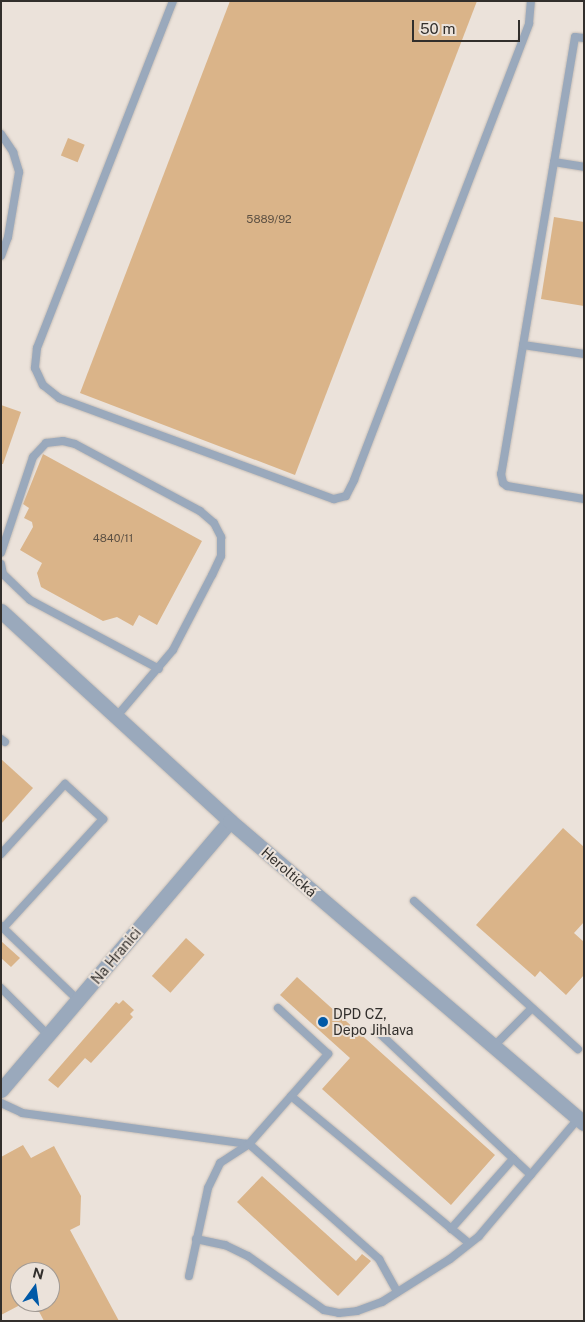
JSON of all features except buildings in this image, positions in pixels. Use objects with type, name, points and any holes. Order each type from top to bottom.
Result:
[{"type":"street","name":"Heroltická","points":[[1,611],[230,821],[581,1121]]},
{"type":"street","name":"Na Hranici","points":[[1,1090],[230,821]]},
{"type":"lane","points":[[173,1],[37,348],[35,368],[43,385],[59,398],[334,499],[346,496],[354,480],[529,23],[531,1]]},
{"type":"lane","points":[[584,38],[576,37],[501,474],[503,483],[507,486],[584,498]]},
{"type":"lane","points":[[1,134],[13,152],[19,172],[8,237],[1,256]]},
{"type":"lane","points":[[554,162],[584,167]]},
{"type":"lane","points":[[523,345],[584,354]]},
{"type":"lane","points":[[1,553],[27,470],[46,443],[63,440],[76,444],[200,511],[214,523],[221,537],[220,556],[173,650],[159,669],[117,716]]},
{"type":"lane","points":[[1,564],[3,574],[30,600],[159,669]]},
{"type":"lane","points":[[1,854],[65,784],[103,819],[2,927],[78,1000]]},
{"type":"lane","points":[[414,901],[531,1009],[578,1049]]},
{"type":"lane","points":[[1,988],[48,1034]]},
{"type":"lane","points":[[189,1276],[208,1188],[220,1163],[249,1144],[328,1054],[278,1008]]},
{"type":"lane","points":[[493,1047],[531,1009]]},
{"type":"lane","points":[[376,1030],[531,1175]]},
{"type":"lane","points":[[291,1096],[450,1229],[470,1243]]},
{"type":"lane","points":[[1,1103],[22,1113],[249,1144],[379,1259],[398,1292]]},
{"type":"lane","points":[[196,1239],[225,1245],[248,1256],[324,1310],[339,1313],[357,1311],[398,1292],[470,1243],[581,1121]]},
{"type":"lane","points":[[450,1229],[513,1158]]},
{"type":"place","name":"DPD CZ, Depo Jihlava","points":[[323,1022]]}]
